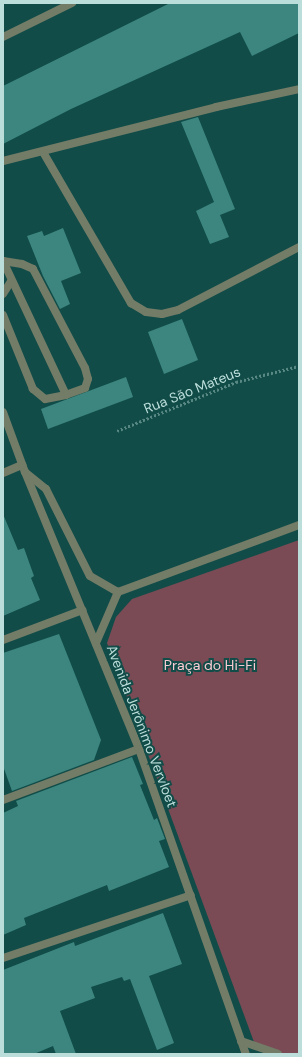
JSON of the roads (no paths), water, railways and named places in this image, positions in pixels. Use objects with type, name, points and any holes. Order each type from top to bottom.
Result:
[{"type":"street","points":[[3,37],[72,3]]},
{"type":"street","points":[[3,161],[216,107],[299,89]]},
{"type":"street","points":[[42,152],[131,303],[146,312],[162,314],[178,310],[299,247]]},
{"type":"street","points":[[3,261],[11,281],[66,395]]},
{"type":"street","points":[[3,261],[22,264],[32,269],[85,368],[88,379],[85,388],[66,395],[45,399],[32,389],[3,315]]},
{"type":"street","points":[[3,294],[11,281]]},
{"type":"street","name":"Avenida Jerônimo Vervloet","points":[[3,412],[23,469],[83,610],[139,749],[246,1054]]},
{"type":"street","points":[[3,473],[23,469],[46,489],[90,576],[118,592]]},
{"type":"street","points":[[96,643],[118,592],[299,525]]},
{"type":"street","points":[[3,640],[83,610]]},
{"type":"street","points":[[3,800],[139,749]]},
{"type":"street","points":[[3,958],[191,895]]},
{"type":"street","points":[[241,1041],[278,1054]]},
{"type":"park label","name":"Praça do Hi-Fi","points":[[210,665]]}]
